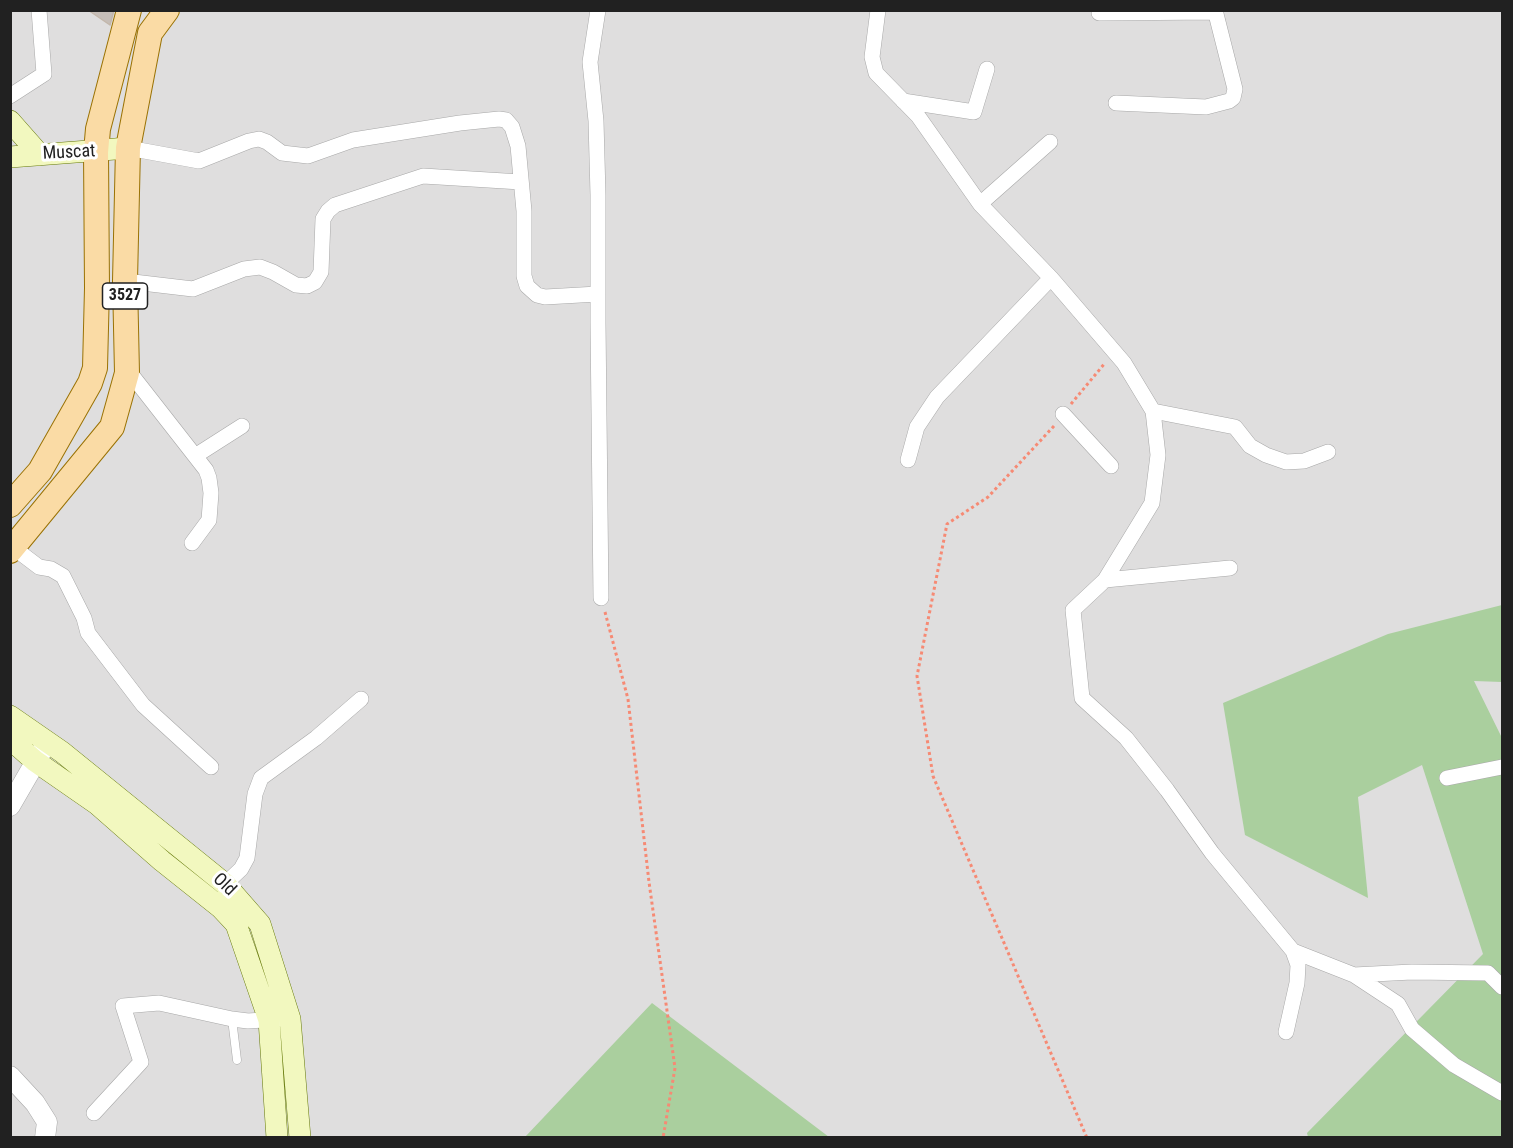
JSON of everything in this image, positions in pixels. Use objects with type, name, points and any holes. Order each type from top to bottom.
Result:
[{"type":"main road","name":"3527","points":[[10,505],[40,471],[90,383],[95,368],[98,129],[129,10]]},
{"type":"main road","name":"3527","points":[[12,548],[112,427],[127,369],[125,281],[128,148],[150,33],[167,10]]},
{"type":"main road","points":[[10,121],[40,155]]},
{"type":"main road","name":"Muscat","points":[[10,158],[128,148]]},
{"type":"main road","name":"Old","points":[[10,716],[47,742],[225,884],[260,924],[280,1019],[300,1137]]},
{"type":"main road","name":"Old","points":[[10,739],[35,761],[97,804],[229,915],[236,924],[280,1019],[277,1137]]},
{"type":"street","points":[[10,96],[44,74],[39,10]]},
{"type":"street","points":[[598,10],[590,62],[596,121],[598,195],[601,598]]},
{"type":"street","points":[[878,10],[872,50],[873,66],[881,80],[918,116],[980,204],[1051,278],[1124,363],[1152,411],[1158,455],[1152,503],[1106,580],[1073,610],[1082,698],[1126,738],[1212,853],[1293,951],[1298,965],[1297,983],[1286,1032]]},
{"type":"street","points":[[1099,13],[1215,11],[1235,89],[1233,98],[1229,102],[1206,107],[1116,103]]},
{"type":"street","points":[[903,101],[974,112],[987,69]]},
{"type":"street","points":[[128,148],[199,161],[259,139],[282,153],[308,156],[353,140],[501,119],[511,125],[518,146],[524,211],[524,276],[530,290],[545,297],[598,294]]},
{"type":"street","points":[[980,204],[1050,142]]},
{"type":"street","points":[[125,281],[193,289],[244,269],[260,267],[296,285],[307,286],[315,282],[321,272],[323,219],[335,205],[423,176],[521,182]]},
{"type":"street","points":[[908,460],[917,427],[937,397],[1051,278]]},
{"type":"street","points":[[127,369],[206,470],[209,478],[212,493],[209,520],[192,543]]},
{"type":"street","points":[[1152,411],[1235,427],[1250,446],[1286,462],[1304,461],[1328,452]]},
{"type":"street","points":[[1063,414],[1111,466]]},
{"type":"street","points":[[195,456],[242,426]]},
{"type":"street","points":[[12,548],[39,567],[51,568],[63,576],[84,618],[88,633],[143,705],[211,767]]},
{"type":"street","points":[[1106,580],[1230,568]]},
{"type":"street","points":[[225,884],[241,869],[247,858],[255,794],[261,778],[316,738],[361,699]]},
{"type":"street","points":[[10,806],[47,742]]},
{"type":"street","points":[[1447,778],[1503,767]]},
{"type":"street","points":[[1293,951],[1354,975],[1398,1004],[1412,1029],[1454,1065],[1503,1093]]},
{"type":"street","points":[[1354,975],[1412,972],[1488,973],[1503,987]]},
{"type":"street","points":[[94,1113],[141,1062],[123,1006],[159,1003],[232,1019],[280,1019]]},
{"type":"street","points":[[10,1076],[35,1103],[47,1122],[45,1137]]},
{"type":"lane","points":[[232,1019],[237,1060]]},
{"type":"path","points":[[1087,1137],[933,776],[917,676],[947,524],[988,496],[1063,414],[1114,352]]},
{"type":"path","points":[[601,598],[628,699],[649,882],[675,1068],[663,1137]]},
{"type":"shaded area","points":[[11,11],[1502,11],[1502,1137],[11,1137]]},
{"type":"green space","points":[[1502,605],[1502,682],[1474,681],[1502,738],[1502,1137],[1308,1137],[1307,1133],[1483,954],[1422,765],[1358,797],[1368,898],[1245,835],[1223,703],[1388,634]]},
{"type":"green space","points":[[652,1003],[829,1137],[525,1137]]},
{"type":"building","points":[[88,10],[114,10],[110,25]]}]
